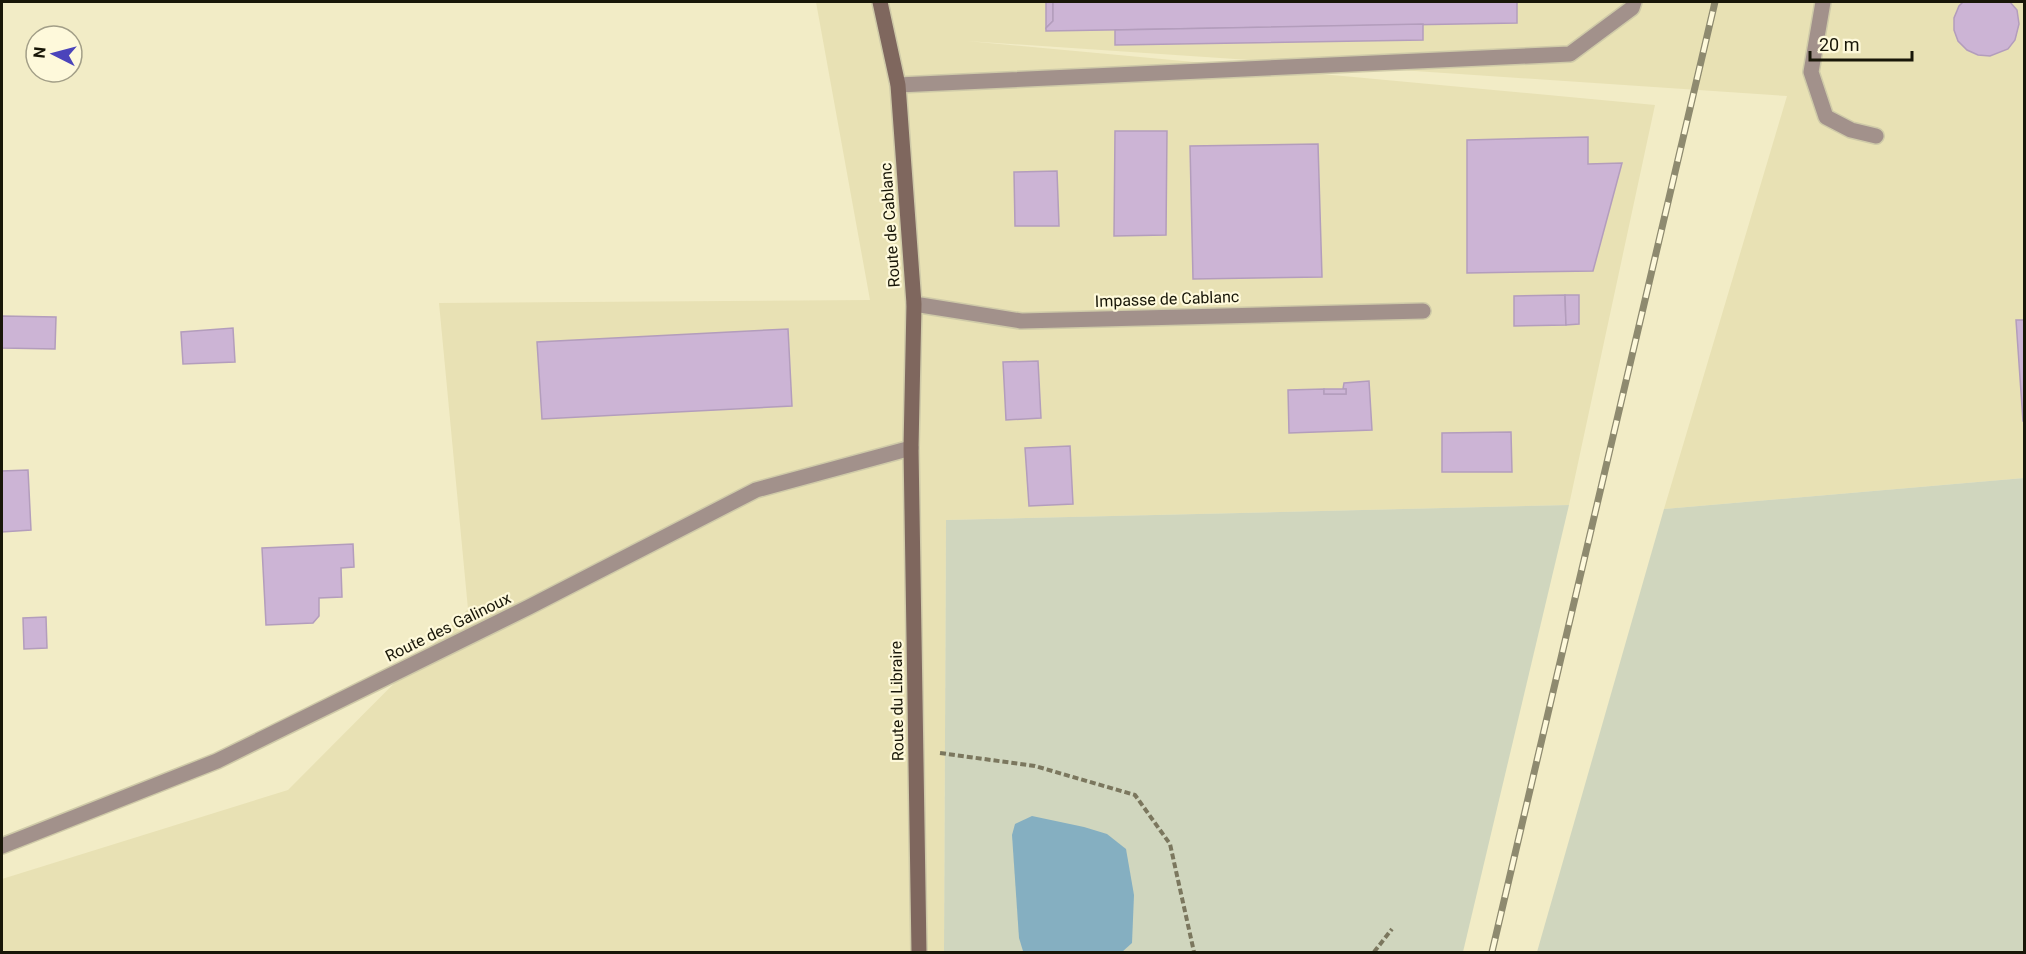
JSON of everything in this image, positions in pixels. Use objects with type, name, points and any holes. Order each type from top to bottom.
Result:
[{"type":"main road","name":"Route de Cablanc","points":[[879,2],[898,85],[914,304],[911,448]]},
{"type":"main road","name":"Route du Libraire","points":[[911,448],[919,952]]},
{"type":"street","points":[[898,85],[1570,54],[1632,8],[1634,2]]},
{"type":"street","points":[[1823,2],[1811,72],[1826,117],[1851,130],[1876,136]]},
{"type":"street","name":"Impasse de Cablanc","points":[[914,304],[1021,321],[1423,310]]},
{"type":"street","name":"Route des Galinoux","points":[[2,846],[217,761],[529,607],[756,490],[911,448]]},
{"type":"path","points":[[915,750],[1035,766],[1135,795],[1170,844],[1194,952]]},
{"type":"path","points":[[1374,952],[1392,929]]},
{"type":"shaded area","points":[[816,2],[2024,2],[2024,478],[1664,509],[1787,96],[967,41],[1655,105],[1569,505],[946,520],[944,952],[2,952],[2,879],[288,790],[468,609],[439,303],[870,300]]},
{"type":"green space","points":[[2024,478],[2024,952],[1537,952],[1664,509]]},
{"type":"green space","points":[[1569,505],[1463,952],[944,952],[946,520]]},
{"type":"water","points":[[1032,816],[1107,834],[1126,849],[1134,895],[1132,943],[1122,952],[1023,951],[1019,938],[1012,835],[1015,824]]},
{"type":"building","points":[[1046,2],[1053,2],[1053,21],[1046,28]]},
{"type":"building","points":[[1053,2],[1517,2],[1517,23],[1046,31],[1053,21]]},
{"type":"building","points":[[1963,2],[2010,2],[2017,10],[2019,24],[2015,40],[2008,49],[1990,56],[1978,55],[1967,50],[1958,41],[1954,30],[1954,18]]},
{"type":"building","points":[[1423,24],[1423,40],[1115,45],[1115,30]]},
{"type":"building","points":[[1115,131],[1167,131],[1166,235],[1114,236]]},
{"type":"building","points":[[1588,137],[1588,164],[1622,163],[1593,271],[1467,273],[1467,140]]},
{"type":"building","points":[[1318,144],[1322,277],[1193,279],[1190,146]]},
{"type":"building","points":[[1057,171],[1059,226],[1015,226],[1014,172]]},
{"type":"building","points":[[1565,295],[1566,325],[1514,326],[1514,296]]},
{"type":"building","points":[[1565,295],[1579,295],[1579,324],[1566,325]]},
{"type":"building","points":[[2,316],[56,317],[55,349],[2,348]]},
{"type":"building","points":[[2016,320],[2024,320],[2024,421],[2023,421]]},
{"type":"building","points":[[233,328],[235,362],[183,364],[181,332]]},
{"type":"building","points":[[788,329],[792,406],[542,419],[537,342]]},
{"type":"building","points":[[1038,361],[1041,418],[1006,420],[1003,362]]},
{"type":"building","points":[[1369,381],[1372,430],[1289,433],[1288,390],[1324,389],[1324,394],[1346,394],[1346,389],[1343,389],[1344,383]]},
{"type":"building","points":[[1324,389],[1346,389],[1346,394],[1324,394]]},
{"type":"building","points":[[1511,432],[1512,472],[1442,472],[1442,433]]},
{"type":"building","points":[[1070,446],[1073,504],[1029,506],[1025,448]]},
{"type":"building","points":[[28,470],[31,530],[2,532],[2,471]]},
{"type":"building","points":[[353,544],[354,567],[341,568],[342,597],[319,598],[319,616],[313,623],[266,625],[262,548]]},
{"type":"building","points":[[46,617],[47,648],[24,649],[23,618]]},
{"type":"railway","points":[[1492,952],[1715,2]]}]
